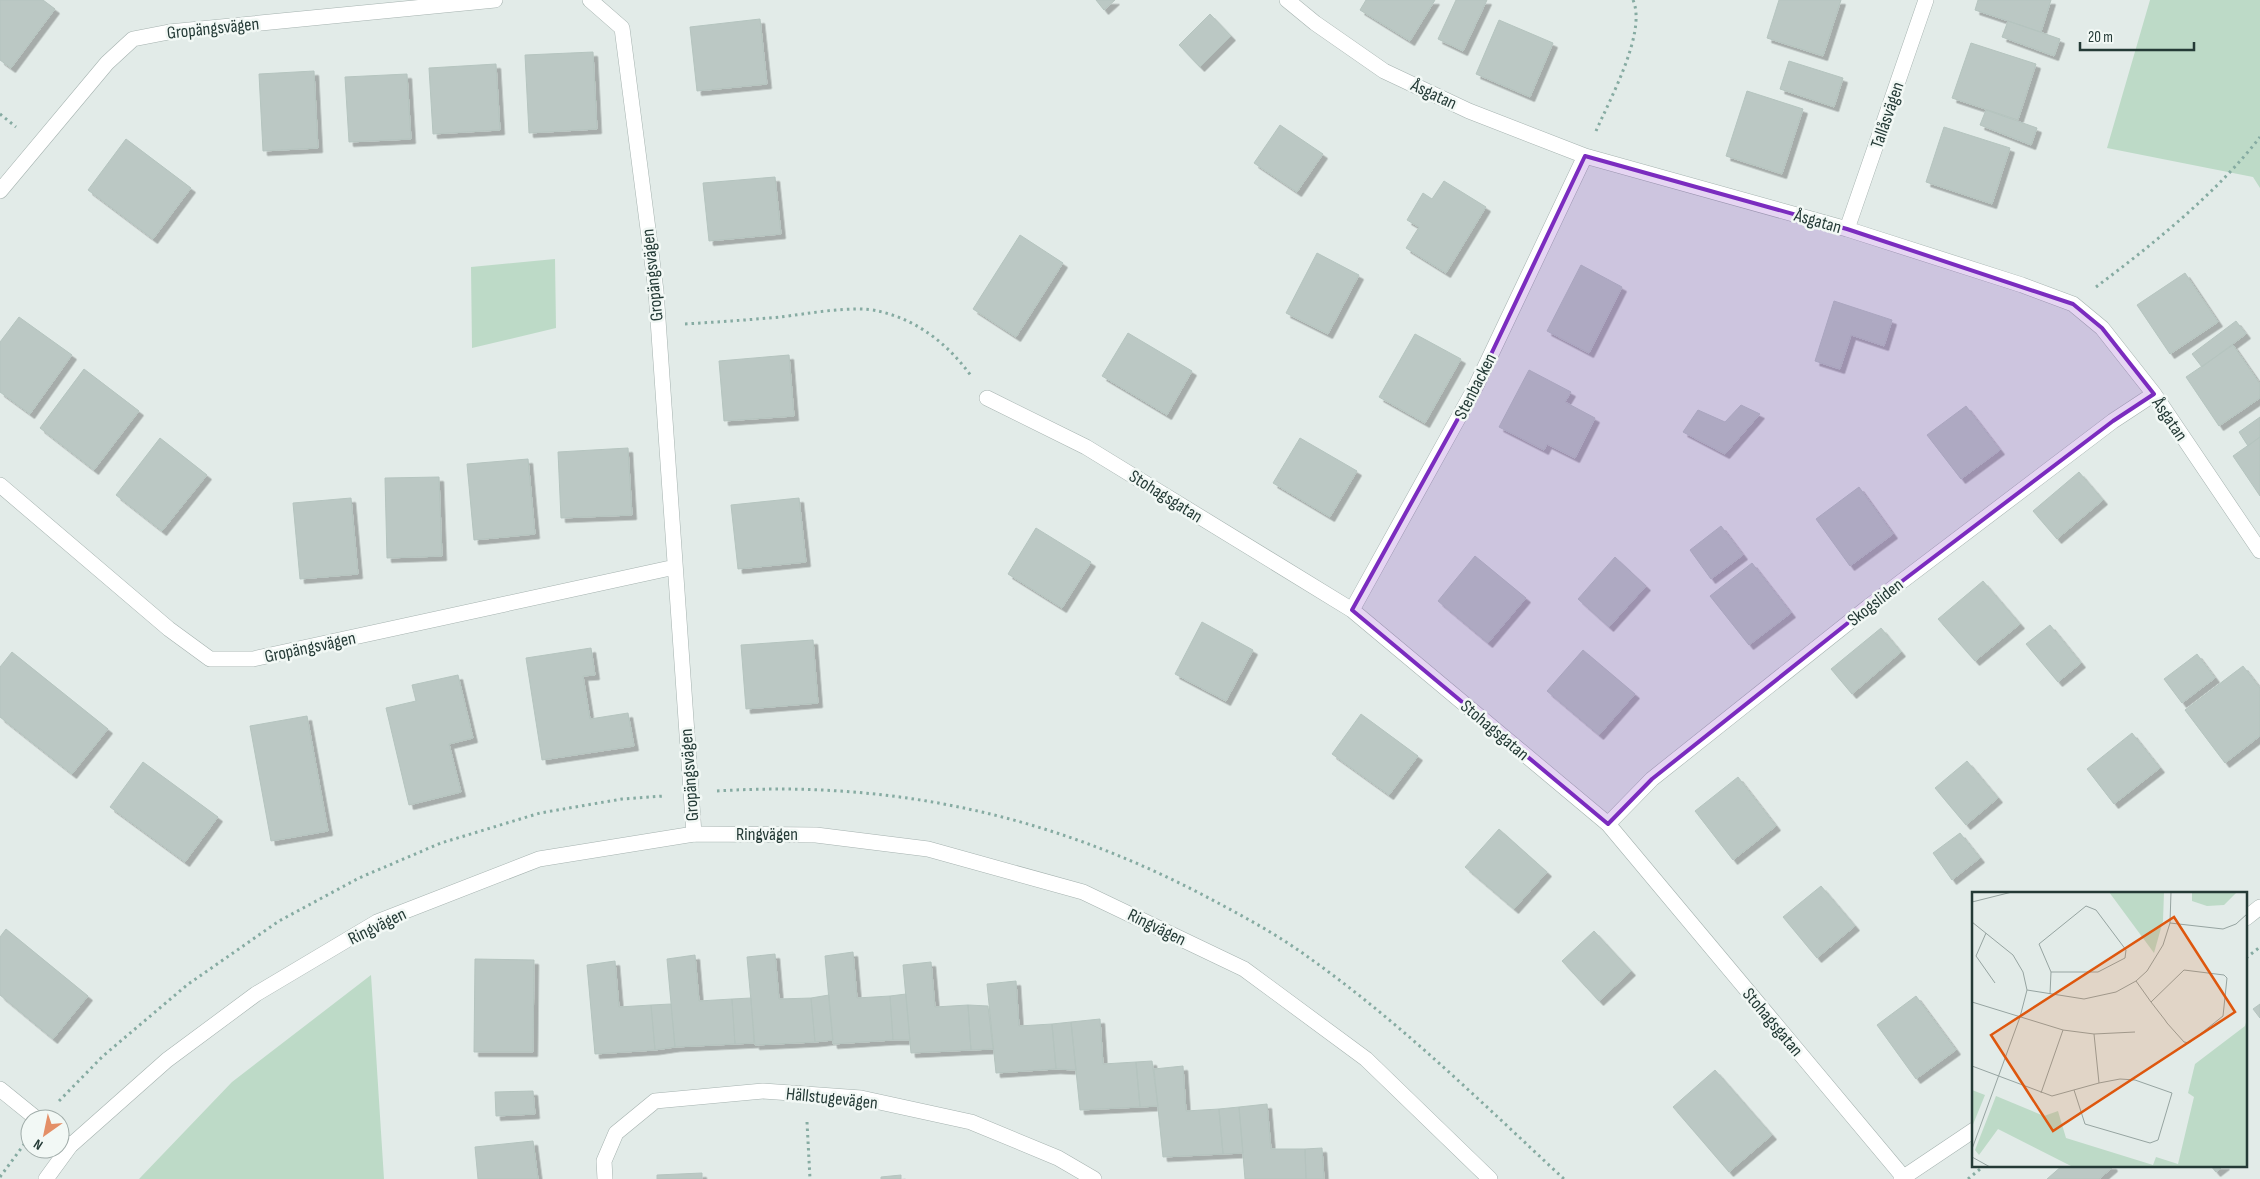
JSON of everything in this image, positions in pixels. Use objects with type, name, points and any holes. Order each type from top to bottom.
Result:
[{"type":"street","name":"Gropängsvägen","points":[[0,191],[107,63],[133,39],[169,32],[495,0]]},
{"type":"street","name":"Gropängsvägen","points":[[590,0],[622,28],[656,292],[694,834]]},
{"type":"street","name":"Åsgatan","points":[[1287,0],[1316,24],[1384,71],[1469,110],[1586,156],[1847,229],[2022,285],[2073,304],[2102,328],[2154,394],[2260,551]]},
{"type":"street","name":"Tallåsvägen","points":[[1847,229],[1926,0]]},
{"type":"street","name":"Stenbacken","points":[[1352,610],[1476,386],[1586,156]]},
{"type":"street","name":"Skogsliden","points":[[1608,824],[1652,779],[1868,607],[2113,420],[2154,394]]},
{"type":"street","name":"Stohagsgatan","points":[[987,398],[1086,447],[1352,610],[1608,824],[1903,1178]]},
{"type":"street","name":"Gropängsvägen","points":[[0,485],[169,629],[210,659],[253,659],[675,567]]},
{"type":"street","name":"Ringvägen","points":[[70,1138],[168,1060],[256,994],[377,922],[539,859],[694,834],[816,835],[928,849],[1084,892],[1244,969],[1366,1059],[1490,1179]]},
{"type":"street","points":[[2248,916],[2260,907]]},
{"type":"street","points":[[0,1089],[25,1109]]},
{"type":"street","name":"Hällstugevägen","points":[[605,1179],[604,1161],[616,1133],[655,1100],[763,1091],[861,1098],[971,1122],[1058,1158],[1094,1179]]},
{"type":"street","points":[[1903,1178],[1972,1131]]},
{"type":"street","name":"Ringvägen","points":[[46,1179],[56,1159]]},
{"type":"path","points":[[1586,156],[1633,43],[1638,17],[1633,0]]},
{"type":"path","points":[[2073,304],[2149,246],[2245,156],[2260,137]]},
{"type":"path","points":[[658,326],[753,320],[833,311],[876,310],[907,320],[930,333],[960,361],[987,398]]},
{"type":"path","points":[[69,1091],[103,1056],[187,985],[278,921],[359,878],[440,843],[540,813],[622,799],[762,788],[852,793],[930,800],[1002,816],[1083,841],[1167,876],[1238,914],[1306,956],[1372,1005],[1460,1082],[1564,1179]]},
{"type":"path","points":[[2248,956],[2260,947]]},
{"type":"path","points":[[806,1094],[810,1179]]},
{"type":"path","points":[[0,1177],[20,1150]]},
{"type":"path","points":[[1968,1179],[1984,1166]]},
{"type":"highlighted area","points":[[1585,156],[1847,229],[2073,304],[2102,328],[2154,394],[2113,421],[1868,607],[1652,779],[1608,824],[1352,610],[1476,386]]},
{"type":"green space","points":[[2150,0],[2260,0],[2260,188],[2253,177],[2107,148]]},
{"type":"green space","points":[[555,259],[556,328],[472,348],[471,267]]},
{"type":"green space","points":[[371,975],[384,1179],[139,1179],[232,1082]]},
{"type":"building","points":[[0,0],[43,0],[55,9],[11,68],[0,60]]},
{"type":"building","points":[[1096,0],[1115,0],[1104,10]]},
{"type":"building","points":[[1366,0],[1435,0],[1410,41],[1360,10]]},
{"type":"building","points":[[1456,0],[1487,0],[1463,51],[1438,39]]},
{"type":"building","points":[[1779,0],[1841,0],[1823,56],[1767,38]]},
{"type":"building","points":[[1978,0],[2051,0],[2041,32],[1975,10]]},
{"type":"building","points":[[1210,14],[1231,36],[1200,67],[1179,45]]},
{"type":"building","points":[[760,19],[767,84],[697,91],[690,27]]},
{"type":"building","points":[[1499,20],[1553,43],[1530,97],[1476,74]]},
{"type":"building","points":[[2008,21],[2060,39],[2054,56],[2002,37]]},
{"type":"building","points":[[1971,43],[2036,64],[2018,120],[1952,98]]},
{"type":"building","points":[[593,52],[597,129],[529,133],[525,55]]},
{"type":"building","points":[[1789,61],[1843,78],[1834,107],[1780,89]]},
{"type":"building","points":[[496,64],[500,130],[433,134],[429,68]]},
{"type":"building","points":[[314,71],[318,148],[263,151],[259,74]]},
{"type":"building","points":[[407,74],[411,139],[349,142],[345,77]]},
{"type":"building","points":[[1747,91],[1803,109],[1782,174],[1726,156]]},
{"type":"building","points":[[1986,110],[2037,128],[2031,145],[1980,125]]},
{"type":"building","points":[[1280,125],[1323,154],[1297,192],[1254,163]]},
{"type":"building","points":[[1944,127],[2010,148],[1992,204],[1926,182]]},
{"type":"building","points":[[126,139],[191,188],[153,239],[88,190]]},
{"type":"building","points":[[775,177],[781,234],[709,241],[703,183]]},
{"type":"building","points":[[1444,181],[1486,207],[1446,273],[1406,248],[1419,227],[1407,220],[1423,193],[1432,199]]},
{"type":"building","points":[[1020,235],[1063,263],[1016,337],[973,309]]},
{"type":"building","points":[[1317,253],[1359,275],[1328,334],[1286,313]]},
{"type":"building","points":[[1581,265],[1622,287],[1589,353],[1547,331]]},
{"type":"building","points":[[2185,273],[2218,322],[2170,354],[2137,305]]},
{"type":"building","points":[[1834,301],[1892,320],[1884,346],[1851,335],[1840,369],[1815,361]]},
{"type":"building","points":[[19,317],[72,355],[30,414],[0,392],[0,342]]},
{"type":"building","points":[[2236,321],[2246,334],[2202,367],[2192,354]]},
{"type":"building","points":[[1128,333],[1192,371],[1167,415],[1102,376]]},
{"type":"building","points":[[1415,334],[1461,359],[1425,423],[1379,397]]},
{"type":"building","points":[[2233,345],[2260,384],[2260,398],[2219,426],[2186,377]]},
{"type":"building","points":[[789,355],[794,416],[724,421],[719,361]]},
{"type":"building","points":[[84,369],[139,411],[94,470],[40,428]]},
{"type":"building","points":[[1529,370],[1571,392],[1565,402],[1595,418],[1575,458],[1547,444],[1544,450],[1499,427]]},
{"type":"building","points":[[1741,405],[1760,414],[1725,454],[1683,432],[1698,410],[1725,422]]},
{"type":"building","points":[[1966,406],[2000,450],[1961,479],[1927,435]]},
{"type":"building","points":[[2260,417],[2260,437],[2248,446],[2239,432]]},
{"type":"building","points":[[2260,437],[2260,496],[2233,456]]},
{"type":"building","points":[[160,438],[207,475],[162,531],[116,495]]},
{"type":"building","points":[[1300,438],[1357,471],[1330,517],[1273,483]]},
{"type":"building","points":[[628,448],[632,515],[561,518],[558,452]]},
{"type":"building","points":[[528,459],[535,534],[474,540],[467,464]]},
{"type":"building","points":[[2079,472],[2103,500],[2057,539],[2033,511]]},
{"type":"building","points":[[439,477],[442,556],[387,558],[385,478]]},
{"type":"building","points":[[1859,487],[1893,534],[1850,566],[1816,519]]},
{"type":"building","points":[[351,498],[358,574],[300,579],[293,503]]},
{"type":"building","points":[[799,498],[806,562],[738,569],[731,505]]},
{"type":"building","points":[[1721,526],[1743,555],[1711,579],[1690,550]]},
{"type":"building","points":[[1036,528],[1091,562],[1062,608],[1008,574]]},
{"type":"building","points":[[1475,556],[1526,598],[1488,643],[1438,601]]},
{"type":"building","points":[[1615,557],[1646,586],[1609,627],[1578,599]]},
{"type":"building","points":[[1752,563],[1791,613],[1749,645],[1710,596]]},
{"type":"building","points":[[1983,581],[2020,624],[1975,661],[1938,619]]},
{"type":"building","points":[[1202,622],[1253,650],[1226,701],[1175,674]]},
{"type":"building","points":[[2050,625],[2081,663],[2058,682],[2026,644]]},
{"type":"building","points":[[1881,628],[1901,652],[1852,694],[1831,669]]},
{"type":"building","points":[[813,640],[818,703],[746,709],[741,645]]},
{"type":"building","points":[[591,648],[595,675],[583,676],[590,719],[628,713],[634,746],[542,760],[526,658]]},
{"type":"building","points":[[1583,650],[1635,694],[1599,735],[1547,691]]},
{"type":"building","points":[[12,652],[108,729],[72,774],[0,717],[0,667]]},
{"type":"building","points":[[2197,654],[2215,678],[2182,703],[2164,679]]},
{"type":"building","points":[[2243,666],[2260,688],[2260,736],[2225,763],[2185,710]]},
{"type":"building","points":[[458,675],[473,738],[449,744],[461,792],[409,805],[386,708],[416,701],[412,685]]},
{"type":"building","points":[[1361,714],[1418,756],[1389,795],[1332,754]]},
{"type":"building","points":[[307,716],[328,831],[271,841],[250,726]]},
{"type":"building","points":[[2132,733],[2160,768],[2114,804],[2087,769]]},
{"type":"building","points":[[1967,761],[1998,798],[1966,825],[1935,788]]},
{"type":"building","points":[[143,762],[218,817],[185,862],[110,807]]},
{"type":"building","points":[[1738,777],[1776,826],[1733,860],[1695,811]]},
{"type":"building","points":[[1499,829],[1547,872],[1514,909],[1465,867]]},
{"type":"building","points":[[1960,833],[1980,858],[1952,880],[1933,853]]},
{"type":"building","points":[[1821,886],[1855,926],[1817,958],[1783,917]]},
{"type":"building","points":[[6,929],[88,996],[53,1039],[0,995],[0,937]]},
{"type":"building","points":[[1594,931],[1631,971],[1599,1001],[1562,961]]},
{"type":"building","points":[[853,952],[857,998],[890,996],[893,1040],[833,1044],[825,956]]},
{"type":"building","points":[[775,954],[779,999],[811,998],[815,1042],[755,1045],[747,957]]},
{"type":"building","points":[[695,955],[699,1001],[732,999],[735,1044],[675,1047],[667,959]]},
{"type":"building","points":[[475,959],[534,960],[533,1052],[474,1052]]},
{"type":"building","points":[[615,961],[619,1007],[651,1005],[655,1050],[595,1054],[587,965]]},
{"type":"building","points":[[931,962],[935,1007],[968,1005],[971,1050],[911,1053],[903,965]]},
{"type":"building","points":[[1016,981],[1019,1026],[1052,1024],[1056,1069],[996,1073],[987,984]]},
{"type":"building","points":[[906,994],[910,1040],[893,1040],[890,996]]},
{"type":"building","points":[[829,995],[833,1040],[815,1042],[811,998]]},
{"type":"building","points":[[1916,996],[1956,1050],[1916,1079],[1877,1025]]},
{"type":"building","points":[[751,998],[754,1043],[735,1044],[732,999]]},
{"type":"building","points":[[671,1004],[675,1047],[655,1050],[651,1005]]},
{"type":"building","points":[[2260,1004],[2260,1018],[2253,1009]]},
{"type":"building","points":[[968,1005],[988,1006],[993,1049],[971,1050]]},
{"type":"building","points":[[1100,1019],[1103,1064],[1136,1062],[1140,1107],[1080,1110],[1071,1022]]},
{"type":"building","points":[[1071,1022],[1076,1070],[1056,1069],[1052,1024]]},
{"type":"building","points":[[1152,1061],[1158,1106],[1140,1107],[1136,1062]]},
{"type":"building","points":[[1183,1066],[1186,1111],[1219,1109],[1223,1154],[1163,1157],[1154,1069]]},
{"type":"building","points":[[1715,1070],[1772,1135],[1729,1172],[1673,1107]]},
{"type":"building","points":[[533,1091],[535,1114],[496,1116],[495,1092]]},
{"type":"building","points":[[1267,1104],[1271,1149],[1305,1149],[1306,1179],[1245,1179],[1239,1107]]},
{"type":"building","points":[[1239,1107],[1243,1153],[1223,1154],[1219,1109]]},
{"type":"building","points":[[533,1141],[538,1179],[478,1179],[475,1147]]},
{"type":"building","points":[[1322,1148],[1324,1179],[1306,1179],[1305,1149]]},
{"type":"building","points":[[2062,1166],[2113,1167],[2099,1179],[2047,1179]]},
{"type":"building","points":[[2211,1166],[2224,1166],[2216,1172]]},
{"type":"building","points":[[702,1173],[702,1179],[657,1179],[657,1175]]},
{"type":"building","points":[[901,1175],[901,1179],[881,1179],[881,1177]]}]
